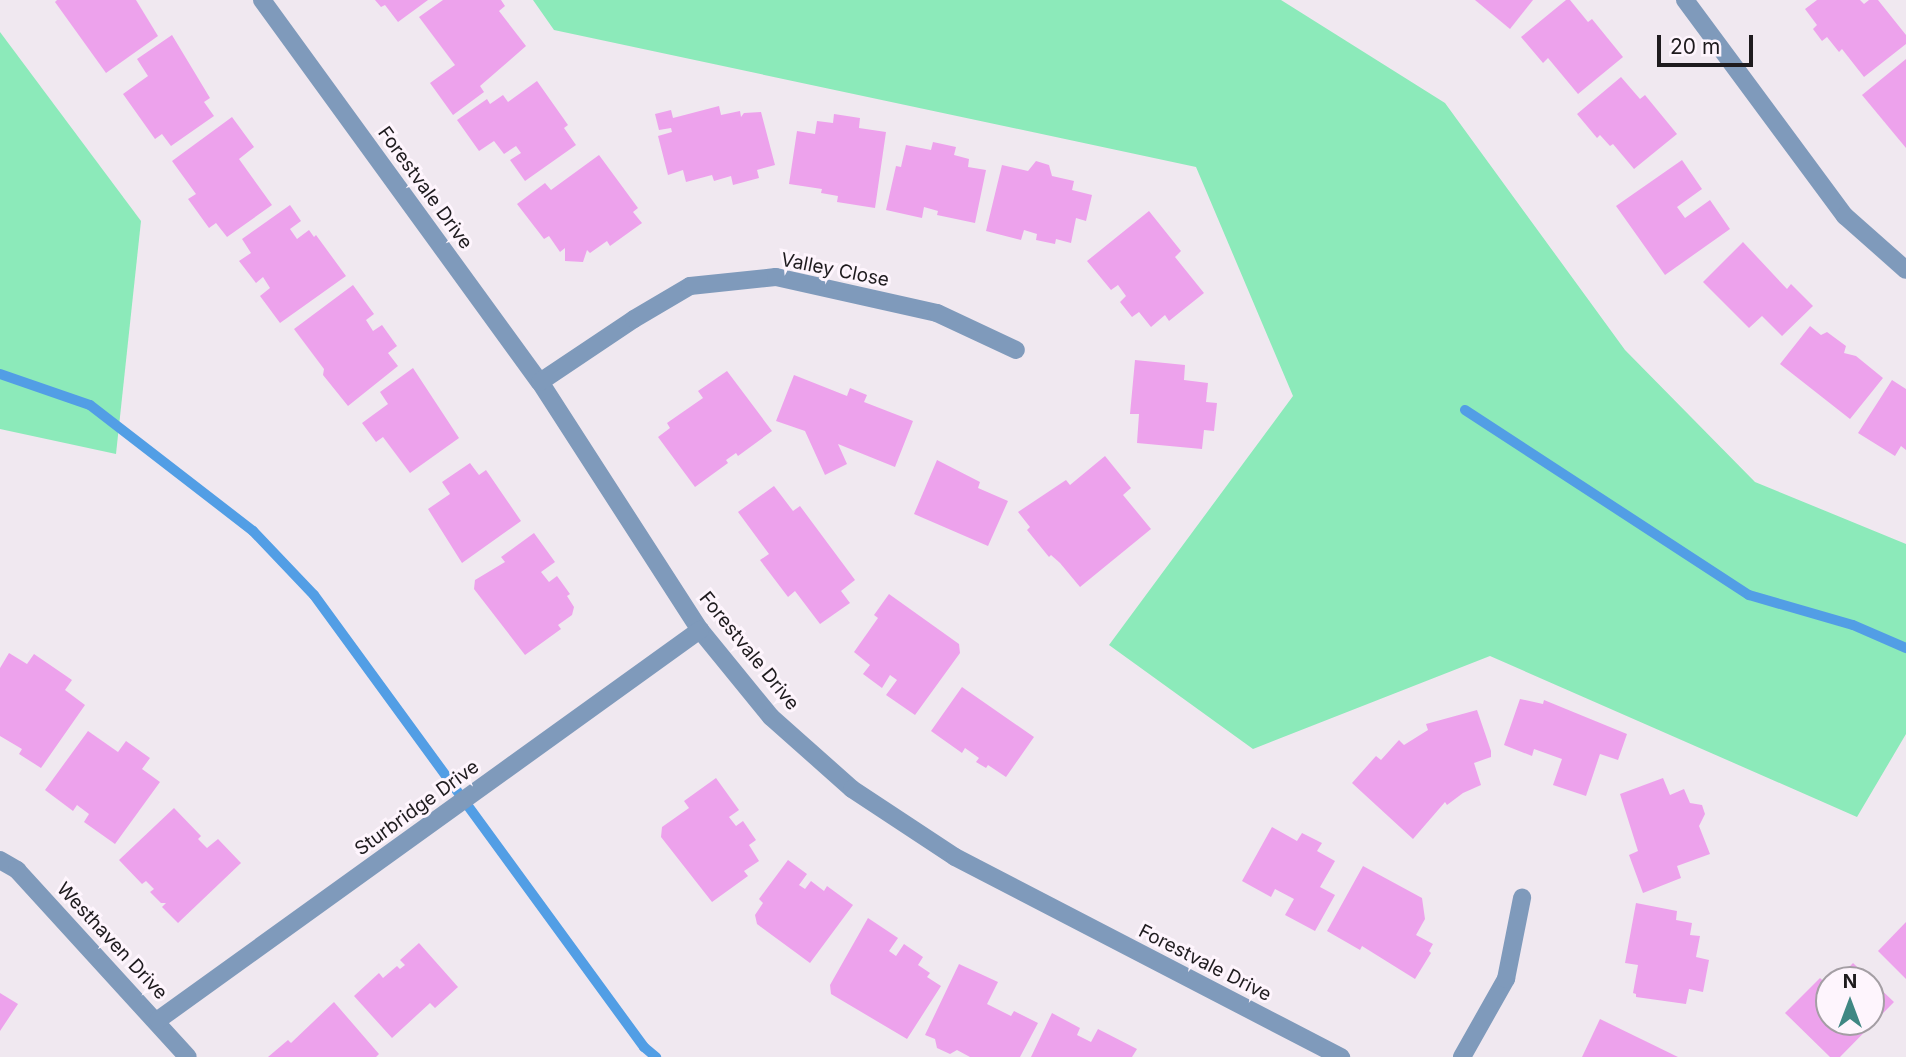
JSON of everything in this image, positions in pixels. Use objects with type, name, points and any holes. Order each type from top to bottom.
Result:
[{"type":"street","name":"Forestvale Drive","points":[[262,0],[540,382],[701,631],[771,717],[852,789],[956,857],[1340,1057]]},
{"type":"street","points":[[1685,0],[1845,216],[1906,270]]},
{"type":"street","name":"Valley Close","points":[[540,382],[634,319],[690,286],[776,277],[937,313],[1016,350]]},
{"type":"street","name":"Sturbridge Drive","points":[[158,1020],[701,631]]},
{"type":"street","name":"Westhaven Drive","points":[[0,860],[17,870],[158,1020],[188,1057]]},
{"type":"street","points":[[1462,1057],[1506,979],[1522,898]]},
{"type":"green space","points":[[533,0],[1281,0],[1445,103],[1625,350],[1755,482],[1906,544],[1906,734],[1857,817],[1490,656],[1253,749],[1109,645],[1293,396],[1196,167],[554,30]]},
{"type":"green space","points":[[0,32],[141,221],[116,454],[0,429]]},
{"type":"building","points":[[136,0],[158,36],[106,73],[55,2]]},
{"type":"building","points":[[375,0],[428,0],[398,22],[385,5],[381,7]]},
{"type":"building","points":[[443,0],[501,0],[505,6],[499,11],[526,46],[480,86],[484,92],[453,115],[430,83],[455,65],[419,17]]},
{"type":"building","points":[[1475,0],[1533,0],[1510,29]]},
{"type":"building","points":[[1566,0],[1570,0],[1588,22],[1592,19],[1623,57],[1578,94],[1548,58],[1543,63],[1521,37]]},
{"type":"building","points":[[1817,0],[1860,0],[1864,4],[1869,0],[1878,0],[1906,35],[1906,44],[1864,77],[1842,49],[1839,52],[1827,37],[1822,41],[1813,29],[1817,25],[1805,9]]},
{"type":"building","points":[[172,35],[210,98],[204,102],[214,116],[171,146],[162,134],[155,139],[123,94],[148,76],[137,59]]},
{"type":"building","points":[[1906,59],[1906,148],[1862,95]]},
{"type":"building","points":[[1621,77],[1640,99],[1645,95],[1677,134],[1634,169],[1613,144],[1610,146],[1600,135],[1597,138],[1577,114]]},
{"type":"building","points":[[537,81],[568,125],[564,128],[576,145],[525,181],[510,160],[521,153],[516,146],[504,154],[494,141],[479,151],[457,120],[487,99],[490,104],[503,95],[508,102]]},
{"type":"building","points":[[719,106],[721,115],[740,111],[741,117],[744,113],[761,112],[775,165],[757,170],[759,178],[733,185],[731,176],[714,181],[712,175],[686,182],[683,170],[668,175],[658,136],[672,132],[671,128],[659,130],[655,114],[671,110],[673,118]]},
{"type":"building","points":[[834,114],[860,118],[859,128],[886,132],[875,208],[837,202],[838,196],[821,193],[822,189],[789,184],[797,131],[815,134],[817,121],[833,123]]},
{"type":"building","points":[[232,117],[254,147],[239,159],[272,205],[227,237],[216,223],[209,228],[188,199],[196,194],[172,161]]},
{"type":"building","points":[[933,142],[956,147],[954,155],[969,159],[968,167],[986,170],[975,223],[937,215],[938,211],[924,207],[922,218],[886,210],[896,166],[901,167],[906,145],[931,150]]},
{"type":"building","points":[[599,155],[638,208],[633,212],[642,223],[610,246],[607,241],[590,253],[587,250],[583,262],[565,261],[565,248],[560,252],[549,236],[544,239],[517,204],[545,183],[551,190]]},
{"type":"building","points":[[1682,160],[1702,189],[1677,207],[1685,218],[1710,200],[1730,229],[1665,275],[1616,206]]},
{"type":"building","points":[[1036,161],[1049,165],[1052,176],[1074,181],[1072,190],[1092,195],[1086,221],[1076,218],[1071,243],[1056,239],[1055,244],[1036,240],[1037,234],[1024,230],[1021,240],[986,231],[1002,165],[1028,171]]},
{"type":"building","points":[[290,205],[301,221],[290,229],[297,239],[309,230],[314,237],[316,235],[346,276],[280,323],[260,296],[270,288],[263,277],[256,283],[239,261],[251,253],[242,239]]},
{"type":"building","points":[[1149,211],[1181,251],[1175,257],[1204,293],[1169,321],[1165,315],[1151,327],[1139,312],[1132,317],[1120,302],[1126,296],[1118,285],[1111,290],[1087,261]]},
{"type":"building","points":[[1743,242],[1787,289],[1791,284],[1813,306],[1782,336],[1762,316],[1749,328],[1703,282]]},
{"type":"building","points":[[353,285],[374,314],[366,320],[373,331],[382,325],[397,346],[388,353],[398,366],[348,406],[323,375],[324,369],[294,329]]},
{"type":"building","points":[[1810,326],[1821,335],[1827,332],[1846,346],[1844,353],[1856,356],[1883,378],[1850,419],[1780,364]]},
{"type":"building","points":[[1135,360],[1185,365],[1184,380],[1208,383],[1206,402],[1217,403],[1214,431],[1204,430],[1202,449],[1137,443],[1139,414],[1130,414]]},
{"type":"building","points":[[413,368],[459,438],[410,473],[383,437],[376,442],[362,423],[388,404],[380,392]]},
{"type":"building","points":[[727,371],[772,431],[738,456],[736,453],[726,460],[728,463],[695,487],[658,437],[670,428],[667,423],[703,398],[698,391]]},
{"type":"building","points":[[794,375],[847,396],[850,388],[867,395],[864,402],[913,421],[895,467],[838,444],[847,464],[825,475],[805,431],[776,421]]},
{"type":"building","points":[[1892,380],[1906,389],[1906,450],[1901,446],[1895,456],[1858,433]]},
{"type":"building","points":[[1105,456],[1131,488],[1123,495],[1151,529],[1080,587],[1060,563],[1051,555],[1049,557],[1027,530],[1030,527],[1018,512],[1066,480],[1070,485]]},
{"type":"building","points":[[937,460],[980,482],[978,488],[1008,501],[988,546],[914,514]]},
{"type":"building","points":[[470,463],[479,475],[486,470],[521,521],[462,563],[428,509],[450,494],[442,482]]},
{"type":"building","points":[[774,486],[793,511],[800,506],[855,580],[841,591],[850,603],[820,624],[795,591],[788,597],[760,560],[769,554],[738,512]]},
{"type":"building","points":[[534,533],[555,562],[541,572],[549,582],[557,576],[570,594],[567,596],[574,607],[572,615],[558,625],[561,629],[525,655],[474,589],[475,580],[505,562],[501,557]]},
{"type":"building","points":[[889,594],[959,644],[960,653],[915,715],[886,695],[897,680],[890,675],[882,688],[863,674],[870,665],[854,652],[878,618],[874,615]]},
{"type":"building","points":[[9,653],[27,664],[34,654],[72,680],[65,690],[85,705],[41,768],[19,754],[22,749],[0,736],[0,668]]},
{"type":"building","points":[[962,687],[1034,737],[1006,777],[988,765],[986,768],[976,762],[979,758],[965,748],[962,753],[931,731]]},
{"type":"building","points":[[1520,699],[1543,704],[1544,700],[1627,734],[1618,760],[1600,754],[1586,796],[1553,785],[1562,759],[1534,749],[1532,756],[1504,745]]},
{"type":"building","points":[[1477,710],[1491,751],[1491,757],[1474,763],[1481,785],[1463,793],[1447,805],[1445,802],[1413,839],[1352,783],[1376,756],[1381,760],[1399,740],[1404,745],[1428,730],[1426,724]]},
{"type":"building","points":[[88,731],[118,752],[126,741],[150,758],[142,769],[160,782],[115,844],[84,822],[89,814],[77,805],[73,811],[45,790]]},
{"type":"building","points":[[716,778],[739,810],[729,817],[736,826],[743,821],[756,840],[749,845],[759,861],[744,871],[748,876],[712,902],[661,837],[662,827],[689,808],[684,801]]},
{"type":"building","points":[[1663,778],[1670,795],[1684,789],[1690,803],[1702,805],[1705,814],[1699,826],[1710,854],[1677,866],[1681,878],[1643,893],[1629,855],[1638,851],[1620,794]]},
{"type":"building","points":[[174,808],[201,836],[198,839],[207,848],[218,839],[241,863],[178,923],[162,907],[166,903],[161,903],[150,892],[154,889],[146,881],[142,884],[119,860]]},
{"type":"building","points":[[1272,827],[1297,841],[1302,833],[1322,843],[1317,851],[1335,861],[1320,887],[1335,895],[1315,931],[1285,915],[1294,899],[1275,889],[1271,897],[1242,881]]},
{"type":"building","points":[[788,860],[807,874],[799,885],[805,889],[811,881],[824,891],[827,886],[853,905],[810,963],[757,924],[755,915],[763,903],[759,899]]},
{"type":"building","points":[[1363,866],[1422,898],[1425,919],[1416,935],[1433,944],[1429,951],[1431,953],[1415,979],[1362,946],[1360,950],[1327,931]]},
{"type":"building","points":[[1636,903],[1677,911],[1676,920],[1692,923],[1690,935],[1700,936],[1696,957],[1709,960],[1703,992],[1689,989],[1686,1004],[1636,997],[1633,993],[1638,965],[1625,963]]},
{"type":"building","points":[[868,918],[898,938],[889,951],[896,956],[904,944],[923,957],[918,965],[930,973],[927,977],[941,986],[907,1039],[831,994],[830,985]]},
{"type":"building","points":[[1906,922],[1906,979],[1878,951]]},
{"type":"building","points":[[419,943],[458,987],[435,1008],[430,1003],[392,1038],[354,996],[379,973],[383,978],[397,966],[400,969],[405,965],[400,960]]},
{"type":"building","points":[[959,964],[998,982],[987,1004],[1011,1016],[1014,1011],[1038,1023],[1020,1057],[970,1057],[957,1050],[950,1054],[937,1048],[935,1039],[925,1035]]},
{"type":"building","points":[[1815,983],[1815,1036],[1861,1036],[1840,1057],[1830,1057],[1785,1013]]},
{"type":"building","points":[[0,993],[18,1004],[0,1031]]},
{"type":"building","points":[[1885,993],[1894,1002],[1885,1011]]},
{"type":"building","points":[[334,1002],[379,1054],[376,1057],[268,1057],[288,1040],[291,1043]]},
{"type":"building","points":[[1052,1013],[1080,1028],[1077,1035],[1091,1042],[1098,1029],[1137,1049],[1132,1057],[1031,1057]]},
{"type":"building","points":[[1600,1019],[1678,1057],[1582,1057]]},
{"type":"waterway","points":[[0,374],[90,405],[253,531],[314,595],[644,1047],[656,1057]]},
{"type":"waterway","points":[[1465,410],[1749,595],[1853,625],[1906,648]]}]
